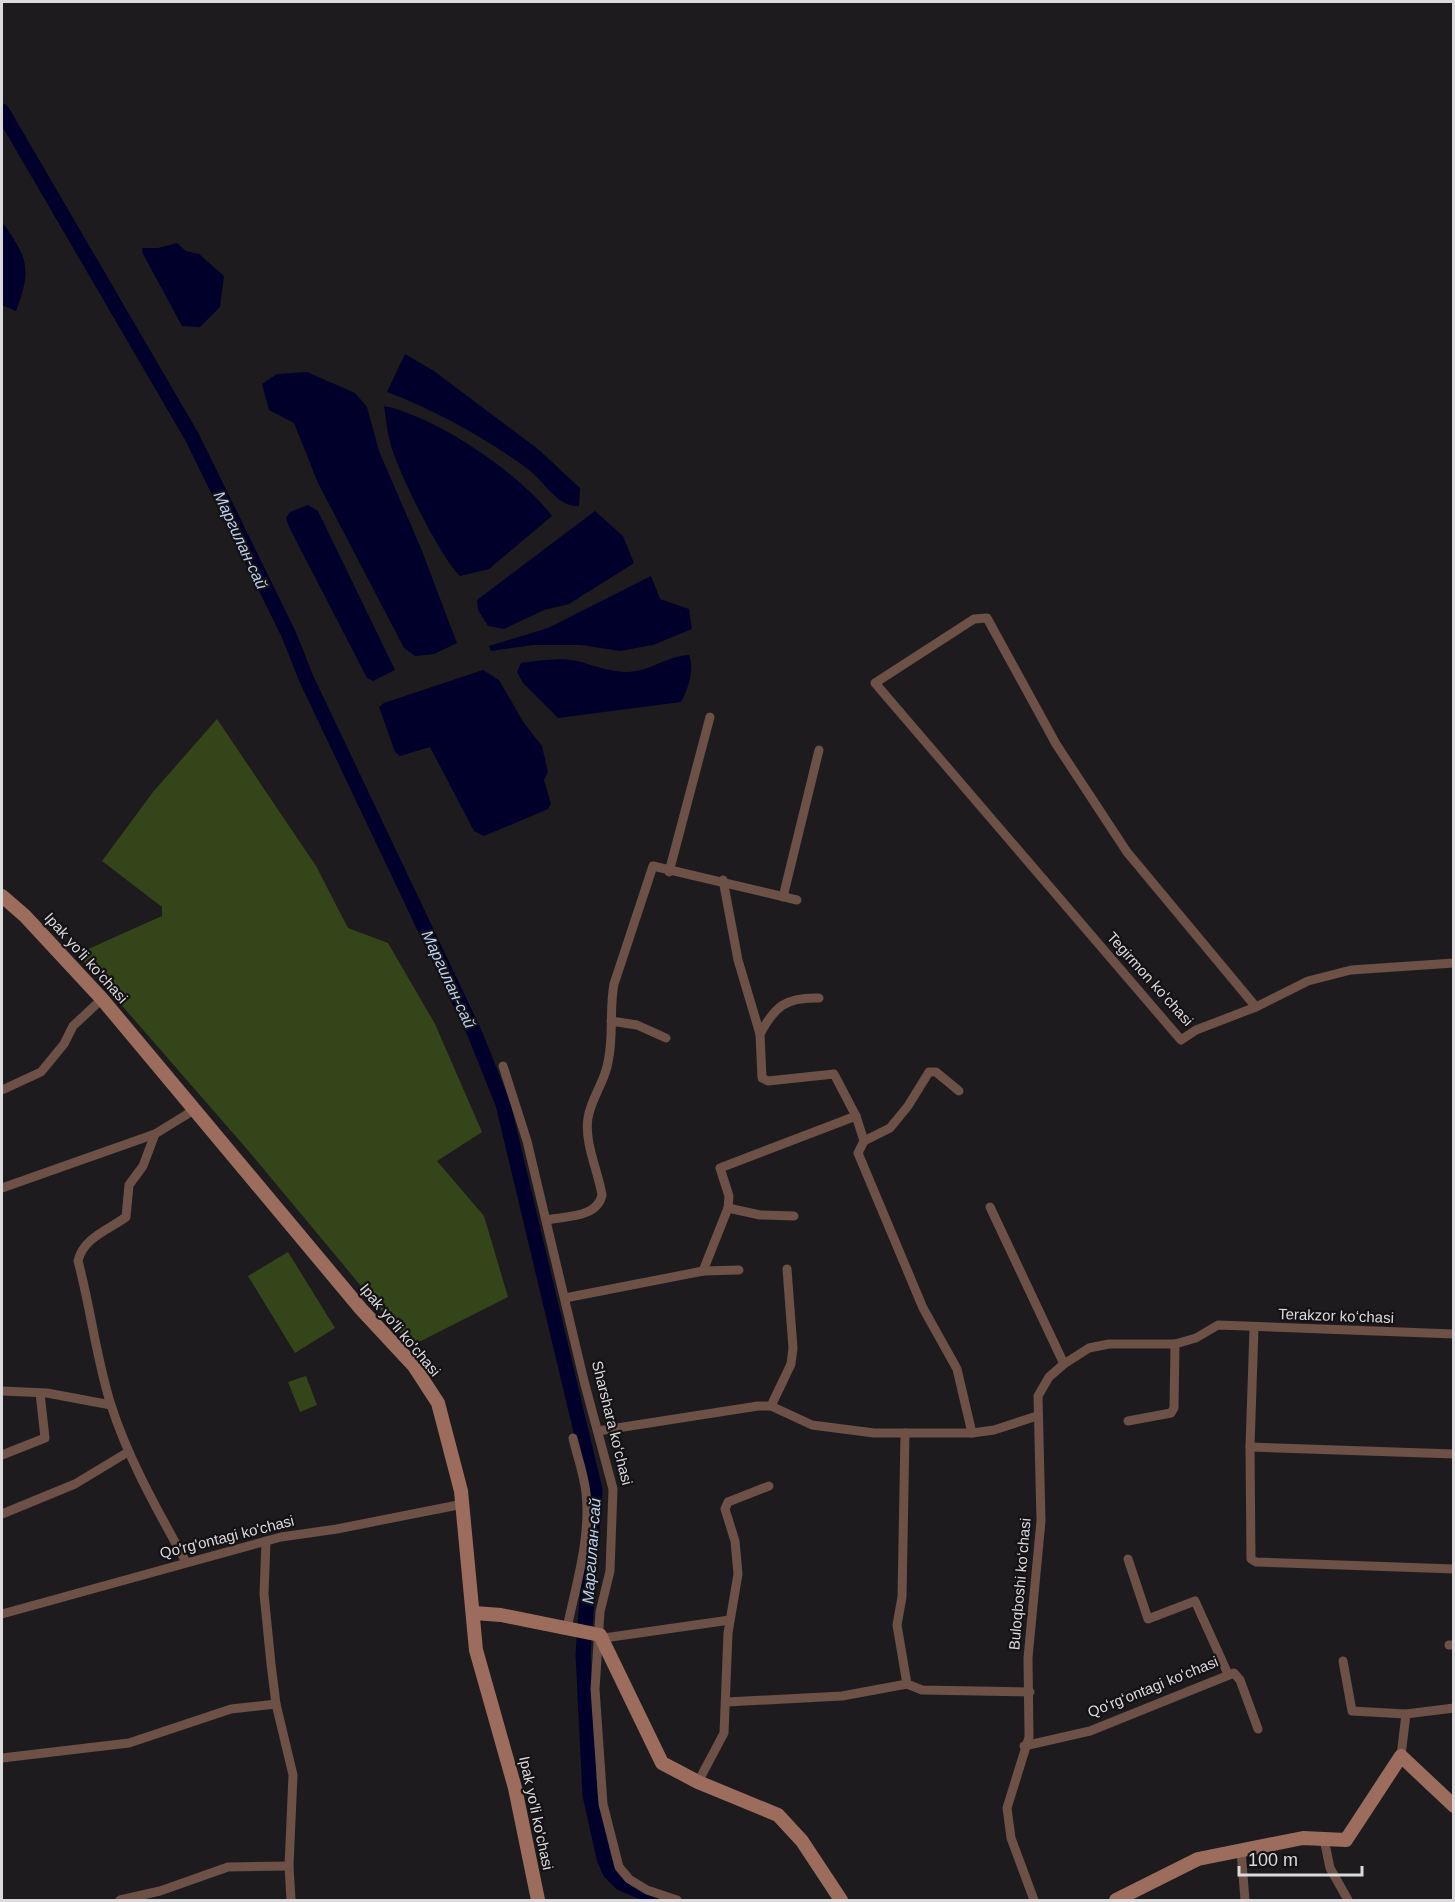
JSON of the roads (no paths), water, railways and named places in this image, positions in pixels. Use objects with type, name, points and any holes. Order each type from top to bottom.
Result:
[{"type":"main road","name":"Ipak yo'li ko'chasi","points":[[2,896],[25,916],[102,999],[361,1309],[414,1366],[438,1403],[456,1463],[463,1504],[476,1650],[515,1788],[538,1900]]},
{"type":"main road","points":[[474,1613],[501,1615],[601,1636]]},
{"type":"main road","name":"Sharshara koʻchasi","points":[[601,1636],[662,1763],[698,1782],[778,1815],[802,1841],[841,1900]]},
{"type":"main road","points":[[1116,1900],[1198,1859],[1303,1838],[1341,1842],[1346,1840],[1401,1756],[1454,1806]]},
{"type":"street","name":"Tegirmon koʻchasi","points":[[987,618],[1056,744],[1127,852],[1256,1007],[1196,1030],[1181,1040],[875,683],[974,619],[987,618]]},
{"type":"street","points":[[669,872],[710,717]]},
{"type":"street","points":[[783,897],[819,750]]},
{"type":"street","points":[[547,1220],[589,1212],[600,1203],[602,1195],[588,1131],[588,1118],[603,1084],[609,1061],[610,1003],[614,984],[652,866],[669,872],[723,880],[797,900]]},
{"type":"street","points":[[723,880],[738,960],[760,1034],[762,1078],[768,1082],[834,1074],[856,1116],[864,1141]]},
{"type":"street","points":[[1256,1007],[1308,981],[1351,970],[1454,963]]},
{"type":"street","points":[[760,1034],[769,1016],[780,1005],[801,997],[819,998]]},
{"type":"street","points":[[2,1090],[41,1072],[63,1044],[73,1026],[102,999]]},
{"type":"street","points":[[611,1022],[637,1025],[666,1038]]},
{"type":"street","name":"Sharshara koʻchasi","points":[[503,1066],[527,1141],[614,1489],[611,1559],[600,1612],[601,1636]]},
{"type":"street","points":[[959,1091],[936,1072],[929,1072],[908,1106],[890,1128],[864,1141],[858,1153],[923,1308],[957,1369],[972,1433]]},
{"type":"street","points":[[2,1188],[155,1134],[194,1110]]},
{"type":"street","points":[[703,1271],[728,1208],[729,1197],[720,1172],[724,1164],[791,1143],[856,1116]]},
{"type":"street","points":[[155,1134],[143,1166],[129,1185],[126,1217],[91,1239],[80,1250],[78,1261],[98,1357],[111,1405],[128,1452],[186,1562]]},
{"type":"street","points":[[990,1207],[1064,1364]]},
{"type":"street","points":[[728,1208],[760,1215],[794,1216]]},
{"type":"street","points":[[771,1406],[791,1364],[793,1348],[787,1269]]},
{"type":"street","points":[[565,1298],[703,1271],[739,1270]]},
{"type":"street","name":"Buloqboshi koʻchasi","points":[[1034,1900],[1011,1838],[1007,1808],[1024,1746],[1029,1737],[1028,1658],[1041,1521],[1038,1396],[1049,1377],[1089,1348],[1109,1344],[1175,1344],[1196,1338],[1218,1325]]},
{"type":"street","name":"Terakzor koʻchasi","points":[[1218,1325],[1454,1334]]},
{"type":"street","points":[[1254,1328],[1250,1447],[1250,1556],[1256,1562],[1454,1569]]},
{"type":"street","points":[[1128,1420],[1171,1413],[1174,1408],[1175,1344]]},
{"type":"street","points":[[2,1391],[40,1393],[111,1405]]},
{"type":"street","points":[[2,1455],[45,1438],[40,1393]]},
{"type":"street","points":[[598,1431],[750,1407],[771,1406],[812,1425],[840,1430],[905,1433],[972,1433],[994,1430],[1037,1416]]},
{"type":"street","points":[[905,1433],[902,1597],[897,1625],[908,1684]]},
{"type":"street","points":[[567,1628],[582,1554],[586,1509],[586,1493],[573,1438]]},
{"type":"street","points":[[1250,1447],[1454,1454]]},
{"type":"street","points":[[2,1514],[75,1484],[128,1452]]},
{"type":"street","points":[[698,1782],[724,1733],[730,1620],[738,1574],[735,1541],[725,1509],[728,1502],[769,1486]]},
{"type":"street","name":"Qo'rg'ontagi ko'chasi","points":[[2,1614],[266,1541],[463,1504]]},
{"type":"street","points":[[266,1541],[264,1594],[276,1704],[293,1775],[288,1866],[291,1900]]},
{"type":"street","points":[[1128,1559],[1148,1619],[1195,1601],[1228,1674]]},
{"type":"street","points":[[677,1900],[647,1890],[630,1879],[619,1867],[603,1804],[595,1689],[597,1646],[601,1636],[730,1620]]},
{"type":"street","points":[[1343,1661],[1352,1711],[1406,1714],[1454,1708]]},
{"type":"street","name":"Qoʻrgʻontagi koʻchasi","points":[[1024,1746],[1090,1731],[1228,1674],[1238,1675],[1258,1729]]},
{"type":"street","points":[[727,1702],[842,1696],[908,1684],[922,1690],[1030,1692]]},
{"type":"street","points":[[2,1758],[129,1743],[231,1709],[276,1704]]},
{"type":"street","points":[[1401,1756],[1406,1714]]},
{"type":"street","points":[[1324,1839],[1330,1868],[1348,1900]]},
{"type":"street","points":[[1241,1850],[1245,1900]]},
{"type":"street","points":[[120,1900],[160,1891],[228,1867],[288,1866]]},
{"type":"water","points":[[2,222],[17,245],[25,264],[24,284],[16,311],[2,305]]},
{"type":"water","points":[[177,243],[186,251],[199,254],[224,276],[220,307],[200,327],[182,326],[143,254],[142,248],[158,248]]},
{"type":"water","points":[[405,354],[434,371],[538,449],[580,488],[579,506],[564,503],[529,470],[478,436],[443,417],[387,392]]},
{"type":"water","points":[[307,372],[355,393],[367,407],[379,451],[420,546],[457,643],[434,654],[415,656],[404,648],[318,483],[294,423],[269,410],[262,384],[277,374]]},
{"type":"water","points":[[384,406],[427,422],[476,449],[520,482],[552,516],[489,569],[460,576],[431,533],[401,472],[390,442]]},
{"type":"water","points":[[308,505],[318,511],[395,670],[373,681],[367,678],[289,527],[286,518],[290,512]]},
{"type":"water","points":[[595,511],[623,536],[634,563],[569,604],[544,610],[504,629],[488,626],[478,610],[477,600]]},
{"type":"water","points":[[651,576],[660,599],[689,609],[692,629],[653,645],[620,651],[581,645],[533,645],[491,651],[489,646],[548,628]]},
{"type":"water","points":[[689,655],[690,679],[681,702],[558,718],[523,683],[517,672],[521,663],[556,659],[577,661],[614,671],[627,672]]},
{"type":"water","points":[[483,670],[499,680],[524,723],[542,746],[548,772],[544,780],[551,804],[548,809],[484,836],[474,831],[430,747],[400,756],[395,752],[379,707],[384,703]]},
{"type":"waterway","name":"Маргилан-сай","points":[[2,111],[192,437],[289,635],[306,678],[475,1034],[503,1104],[595,1490],[583,1654],[590,1795],[604,1858],[610,1872],[621,1883],[661,1900]]}]
